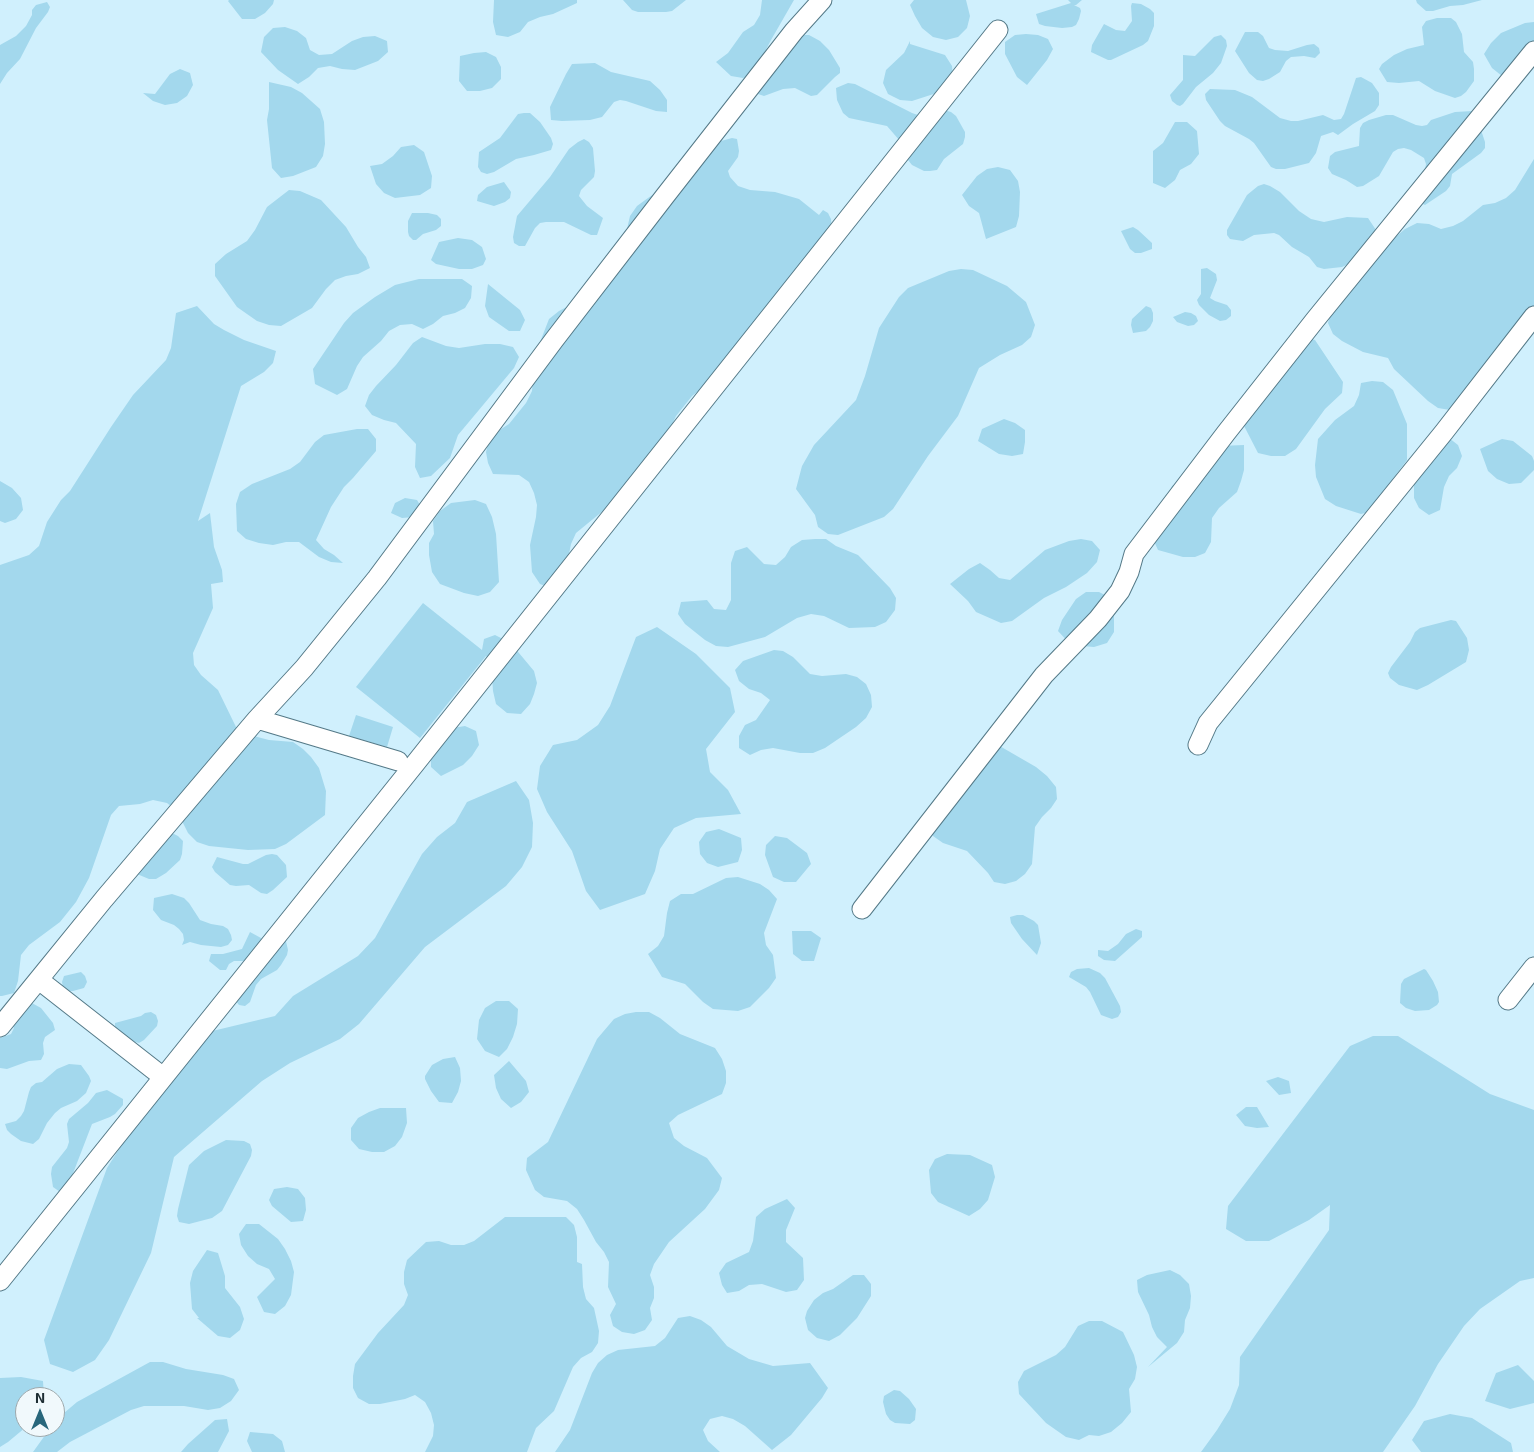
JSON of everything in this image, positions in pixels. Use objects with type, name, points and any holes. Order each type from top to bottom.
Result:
[{"type":"street","points":[[0,1028],[104,899],[257,719],[304,668],[377,578],[572,318],[794,31],[822,0]]},
{"type":"street","points":[[0,1281],[420,757],[998,30]]},
{"type":"street","points":[[862,910],[1044,675],[1098,619],[1120,591],[1134,554],[1226,433],[1315,320],[1534,51]]},
{"type":"street","points":[[1198,744],[1208,723],[1438,440],[1534,316]]},
{"type":"street","points":[[257,719],[398,761]]},
{"type":"street","points":[[1508,1000],[1534,967]]},
{"type":"street","points":[[39,980],[163,1076]]},
{"type":"shaded area","points":[[229,0],[274,0],[265,13],[255,19],[242,19]]},
{"type":"shaded area","points":[[494,0],[577,0],[577,3],[553,14],[528,22],[520,32],[508,37],[496,35],[493,22]]},
{"type":"shaded area","points":[[623,0],[686,0],[672,11],[638,12],[632,10]]},
{"type":"shaded area","points":[[762,0],[794,0],[754,73],[743,78],[731,76],[716,62],[728,53],[743,32],[754,25],[760,15]]},
{"type":"shaded area","points":[[914,0],[966,0],[970,16],[967,28],[958,37],[946,40],[933,37],[922,28],[915,16],[910,5]]},
{"type":"shaded area","points":[[1068,0],[1082,0],[1074,5],[1080,8],[1081,11],[1076,25],[1062,28],[1039,24],[1036,14],[1071,3]]},
{"type":"shaded area","points":[[1416,0],[1482,0],[1426,11]]},
{"type":"shaded area","points":[[47,2],[50,7],[48,12],[36,28],[20,59],[0,84],[0,45],[16,36],[26,26],[36,5]]},
{"type":"shaded area","points":[[1132,3],[1141,4],[1154,13],[1154,26],[1148,41],[1111,60],[1091,52],[1092,45],[1104,24],[1116,30],[1125,31],[1132,21]]},
{"type":"shaded area","points":[[1437,18],[1451,18],[1456,22],[1462,34],[1464,52],[1473,62],[1474,81],[1466,92],[1455,98],[1435,91],[1419,81],[1387,82],[1379,69],[1382,64],[1394,55],[1407,49],[1424,45],[1422,27],[1426,21]]},
{"type":"shaded area","points":[[1534,22],[1534,54],[1531,68],[1520,82],[1502,76],[1492,68],[1484,54],[1501,33],[1525,23]]},
{"type":"shaded area","points":[[285,27],[297,31],[306,38],[310,50],[319,55],[332,54],[352,41],[363,37],[375,36],[387,41],[388,52],[378,61],[355,70],[330,66],[318,68],[298,84],[278,70],[261,52],[264,37],[273,28]]},
{"type":"shaded area","points":[[1245,32],[1258,32],[1263,36],[1269,48],[1275,50],[1288,51],[1314,44],[1319,48],[1320,53],[1315,58],[1304,56],[1291,57],[1286,61],[1280,72],[1269,79],[1257,80],[1249,73],[1235,51]]},
{"type":"shaded area","points":[[802,35],[809,35],[820,41],[829,50],[840,68],[840,73],[817,95],[811,96],[795,88],[783,89],[764,96],[758,94],[758,87]]},
{"type":"shaded area","points":[[1015,35],[1038,35],[1048,39],[1053,49],[1047,60],[1027,85],[1017,77],[1005,54],[1005,42]]},
{"type":"shaded area","points":[[1221,35],[1226,40],[1227,46],[1221,63],[1213,73],[1196,87],[1183,104],[1177,105],[1172,101],[1170,95],[1183,80],[1183,55],[1195,56],[1214,37]]},
{"type":"shaded area","points":[[910,41],[910,44],[945,55],[952,66],[953,78],[949,89],[912,101],[900,100],[888,94],[883,83],[886,70],[904,53]]},
{"type":"shaded area","points":[[486,52],[496,57],[501,67],[501,79],[492,88],[480,91],[467,91],[459,81],[460,56]]},
{"type":"shaded area","points":[[595,63],[611,72],[650,81],[667,100],[667,112],[656,111],[620,100],[614,102],[602,117],[590,120],[551,120],[550,107],[572,64]]},
{"type":"shaded area","points":[[180,69],[190,73],[193,85],[187,96],[177,103],[165,105],[153,101],[143,93],[155,94],[170,74]]},
{"type":"shaded area","points":[[1361,77],[1372,83],[1379,93],[1379,105],[1375,111],[1338,135],[1333,132],[1321,136],[1316,153],[1309,163],[1285,169],[1271,167],[1254,143],[1225,126],[1206,100],[1205,94],[1210,89],[1235,90],[1252,97],[1280,118],[1298,121],[1323,115],[1334,120],[1341,119],[1356,78]]},
{"type":"shaded area","points":[[269,82],[291,87],[302,93],[320,109],[324,122],[325,144],[323,156],[316,167],[293,176],[281,178],[272,168],[267,120]]},
{"type":"shaded area","points":[[848,83],[855,84],[918,115],[931,109],[951,112],[956,116],[965,132],[963,144],[944,159],[937,170],[924,171],[912,165],[900,141],[887,126],[849,118],[843,113],[837,100],[836,88]]},
{"type":"shaded area","points":[[1473,111],[1479,113],[1485,148],[1452,174],[1450,186],[1446,191],[1425,205],[1419,202],[1426,164],[1424,158],[1411,150],[1404,148],[1393,152],[1379,176],[1363,186],[1357,187],[1332,174],[1328,168],[1330,156],[1335,152],[1359,146],[1360,128],[1363,123],[1369,120],[1393,115],[1422,126],[1427,125],[1431,120],[1455,112]]},
{"type":"shaded area","points":[[530,113],[540,122],[551,138],[553,144],[551,150],[516,159],[494,172],[487,174],[481,172],[478,167],[479,152],[500,138],[518,114]]},
{"type":"shaded area","points":[[1175,122],[1187,122],[1197,131],[1199,154],[1191,164],[1180,170],[1175,180],[1165,188],[1153,183],[1153,151],[1163,143]]},
{"type":"shaded area","points":[[732,138],[737,139],[739,151],[738,157],[728,171],[730,177],[738,186],[750,190],[775,192],[799,199],[819,215],[823,210],[828,213],[831,219],[832,232],[737,361],[692,396],[676,416],[659,453],[626,492],[576,533],[571,544],[566,569],[553,589],[540,584],[532,572],[530,545],[537,505],[534,493],[529,482],[519,475],[493,474],[486,452],[489,440],[509,424],[526,403],[532,391],[535,355],[549,319],[559,311],[582,299],[627,255],[627,229],[630,216],[637,206],[680,176],[710,144]]},
{"type":"shaded area","points":[[584,139],[593,148],[595,171],[594,177],[581,190],[579,196],[587,206],[603,218],[597,235],[591,235],[564,222],[546,222],[540,223],[535,228],[525,246],[519,246],[514,243],[513,237],[517,216],[550,177],[569,149]]},
{"type":"shaded area","points":[[414,145],[424,152],[432,176],[431,188],[420,195],[395,198],[384,193],[376,184],[370,166],[382,164],[401,147]]},
{"type":"shaded area","points":[[1534,159],[1534,318],[1450,410],[1438,408],[1394,369],[1388,358],[1363,352],[1333,334],[1328,323],[1331,311],[1386,245],[1405,229],[1417,223],[1429,224],[1441,229],[1453,226],[1463,221],[1483,205],[1495,203],[1506,198],[1515,190]]},
{"type":"shaded area","points":[[998,167],[1010,170],[1018,181],[1020,192],[1019,216],[1016,227],[986,239],[979,213],[969,206],[962,195],[977,176],[987,169]]},
{"type":"shaded area","points":[[504,182],[511,192],[510,198],[505,202],[494,206],[477,201],[478,195],[487,187]]},
{"type":"shaded area","points":[[1264,184],[1280,192],[1299,211],[1311,219],[1324,222],[1347,217],[1368,218],[1376,230],[1376,236],[1364,257],[1342,267],[1324,269],[1317,267],[1309,257],[1274,233],[1254,235],[1243,241],[1230,239],[1227,235],[1227,230],[1247,195],[1258,186]]},
{"type":"shaded area","points":[[289,190],[300,191],[321,200],[346,227],[366,257],[370,268],[358,274],[335,280],[312,308],[281,326],[269,325],[257,321],[237,307],[215,276],[215,264],[226,254],[247,241],[267,207]]},
{"type":"shaded area","points":[[412,213],[437,215],[441,219],[441,226],[413,240],[408,232],[408,221]]},
{"type":"shaded area","points":[[1133,227],[1152,243],[1152,249],[1135,253],[1130,249],[1121,231]]},
{"type":"shaded area","points":[[458,238],[472,240],[482,247],[486,259],[483,265],[472,269],[459,269],[436,264],[431,260],[439,242]]},
{"type":"shaded area","points":[[1207,268],[1216,274],[1217,280],[1210,298],[1227,305],[1231,310],[1231,316],[1226,320],[1220,321],[1209,315],[1199,305],[1197,300],[1201,294],[1201,269]]},
{"type":"shaded area","points":[[973,270],[1007,286],[1026,302],[1035,325],[1031,337],[1022,345],[1000,355],[979,368],[958,416],[928,456],[893,509],[884,517],[838,535],[828,534],[818,527],[815,515],[796,489],[802,466],[814,445],[856,400],[879,328],[899,297],[908,288],[949,271]]},
{"type":"shaded area","points":[[419,279],[462,279],[472,286],[471,298],[465,308],[443,316],[423,329],[412,324],[400,325],[389,331],[363,357],[347,389],[337,395],[315,384],[313,369],[344,323],[353,313],[395,285]]},
{"type":"shaded area","points":[[488,284],[520,310],[525,320],[520,331],[509,331],[489,317],[485,306]]},
{"type":"shaded area","points":[[197,306],[214,324],[224,330],[244,340],[276,351],[273,363],[264,372],[241,386],[198,521],[210,513],[214,547],[222,570],[223,582],[211,584],[213,608],[193,653],[194,665],[201,675],[218,690],[236,727],[246,734],[269,740],[293,742],[311,757],[319,768],[326,791],[325,815],[286,844],[275,849],[248,850],[209,846],[197,842],[188,833],[177,811],[167,803],[153,800],[140,804],[119,806],[111,815],[89,878],[76,902],[60,922],[29,945],[21,955],[18,981],[14,993],[0,996],[0,565],[29,555],[39,546],[47,522],[61,500],[70,491],[133,395],[166,360],[171,348],[176,313]]},
{"type":"shaded area","points":[[1146,306],[1151,308],[1153,321],[1146,331],[1133,333],[1132,319]]},
{"type":"shaded area","points":[[1185,312],[1196,316],[1198,321],[1194,325],[1188,326],[1177,322],[1173,317]]},
{"type":"shaded area","points":[[422,337],[446,346],[459,348],[500,344],[513,347],[519,357],[514,368],[458,435],[450,458],[431,476],[420,478],[415,467],[416,444],[396,423],[372,415],[365,406],[369,395],[376,386],[413,343]]},
{"type":"shaded area","points":[[1304,337],[1315,340],[1343,382],[1342,393],[1325,409],[1296,449],[1285,456],[1271,456],[1258,453],[1242,422],[1240,400],[1247,390],[1255,390]]},
{"type":"shaded area","points":[[1383,382],[1393,390],[1407,424],[1407,460],[1373,511],[1361,514],[1336,506],[1325,499],[1316,477],[1315,465],[1318,439],[1335,420],[1354,406],[1359,395],[1361,383]]},
{"type":"shaded area","points":[[1004,419],[1015,423],[1025,430],[1023,454],[1012,456],[999,454],[978,441],[982,429]]},
{"type":"shaded area","points":[[368,429],[376,439],[376,451],[344,487],[331,507],[316,540],[324,549],[343,563],[331,562],[319,557],[299,542],[273,545],[259,543],[246,539],[237,531],[236,504],[240,492],[252,484],[290,469],[300,462],[315,442],[324,435]]},
{"type":"shaded area","points":[[1449,438],[1458,445],[1462,456],[1457,468],[1449,476],[1444,487],[1440,510],[1429,515],[1419,508],[1414,498],[1414,474],[1426,440]]},
{"type":"shaded area","points":[[1502,439],[1513,441],[1532,456],[1534,470],[1521,483],[1509,484],[1497,479],[1488,471],[1480,449]]},
{"type":"shaded area","points":[[1244,445],[1244,470],[1241,481],[1237,492],[1219,508],[1212,518],[1211,542],[1205,553],[1195,557],[1183,557],[1158,550],[1153,539],[1172,486],[1220,446]]},
{"type":"shaded area","points":[[0,481],[12,488],[21,498],[23,510],[16,519],[5,523],[0,521]]},
{"type":"shaded area","points":[[405,498],[417,500],[423,510],[414,517],[402,518],[391,513],[395,503]]},
{"type":"shaded area","points":[[475,500],[486,504],[492,517],[496,534],[499,582],[490,592],[478,596],[440,584],[432,572],[429,555],[429,543],[434,534],[433,521],[440,511],[451,503]]},
{"type":"shaded area","points":[[826,539],[836,546],[858,555],[890,588],[896,598],[895,610],[886,622],[875,627],[849,628],[824,616],[811,614],[797,618],[765,637],[728,647],[716,646],[705,640],[685,624],[678,614],[681,602],[707,600],[714,609],[726,610],[731,600],[731,563],[735,551],[747,547],[764,564],[776,565],[785,557],[791,547],[802,540]]},
{"type":"shaded area","points":[[1081,539],[1092,541],[1100,550],[1097,562],[1087,573],[1066,587],[1044,598],[1012,621],[1001,623],[976,612],[968,601],[950,584],[980,563],[999,578],[1010,580],[1045,550],[1069,541]]},
{"type":"shaded area","points":[[1086,592],[1099,592],[1109,597],[1114,608],[1114,632],[1107,643],[1094,647],[1071,645],[1058,631],[1062,620],[1076,599]]},
{"type":"shaded area","points":[[423,603],[482,650],[484,639],[495,635],[514,647],[534,671],[537,683],[530,704],[521,714],[507,713],[496,704],[491,661],[486,656],[420,738],[356,687]]},
{"type":"shaded area","points":[[1451,620],[1456,621],[1467,638],[1469,650],[1466,662],[1417,690],[1399,685],[1390,678],[1388,673],[1391,667],[1410,642],[1415,632],[1420,628]]},
{"type":"shaded area","points":[[657,627],[696,654],[730,688],[735,712],[706,749],[710,772],[728,790],[741,814],[696,818],[674,828],[660,849],[655,871],[645,894],[600,910],[586,891],[572,851],[547,812],[537,789],[540,766],[553,745],[577,740],[598,725],[610,706],[636,637]]},
{"type":"shaded area","points":[[774,650],[783,651],[793,657],[810,674],[822,676],[846,674],[857,677],[866,684],[871,695],[872,707],[866,718],[825,748],[813,753],[800,753],[773,748],[761,750],[750,755],[739,748],[739,736],[745,725],[756,720],[770,700],[761,693],[749,689],[739,681],[735,670],[743,661]]},
{"type":"shaded area","points":[[356,715],[393,727],[387,747],[349,736]]},
{"type":"shaded area","points":[[465,726],[476,731],[479,745],[463,765],[441,776],[431,767],[431,756],[453,728]]},
{"type":"shaded area","points":[[991,741],[1036,767],[1056,787],[1057,799],[1035,827],[1032,864],[1025,874],[1016,881],[1005,884],[994,882],[967,851],[943,843],[933,836],[929,824],[964,761],[979,742]]},
{"type":"shaded area","points":[[516,781],[529,800],[533,823],[532,847],[522,867],[506,886],[425,947],[359,1024],[340,1039],[290,1063],[262,1081],[174,1157],[151,1253],[109,1340],[95,1360],[73,1372],[50,1364],[44,1340],[107,1168],[161,1083],[204,1033],[275,1016],[293,996],[358,956],[375,938],[422,854],[437,837],[455,823],[467,802]]},
{"type":"shaded area","points":[[719,829],[741,838],[742,850],[738,862],[718,867],[707,863],[700,854],[699,842],[706,832]]},
{"type":"shaded area","points":[[168,831],[183,841],[180,860],[166,873],[156,879],[149,879],[137,874]]},
{"type":"shaded area","points":[[775,836],[787,838],[807,853],[811,864],[796,882],[784,882],[773,877],[765,855],[766,845]]},
{"type":"shaded area","points":[[272,854],[277,855],[286,865],[287,877],[267,894],[261,893],[249,885],[230,885],[212,867],[217,857],[248,864]]},
{"type":"shaded area","points":[[738,877],[760,884],[777,899],[764,933],[766,945],[773,955],[776,978],[750,1007],[738,1011],[713,1009],[685,984],[662,977],[648,954],[658,946],[664,936],[670,901],[681,894],[693,894],[726,878]]},
{"type":"shaded area","points":[[172,894],[184,898],[200,920],[228,929],[232,940],[228,945],[221,947],[190,942],[182,945],[184,940],[183,934],[179,929],[161,920],[153,910],[154,898]]},
{"type":"shaded area","points":[[1023,915],[1038,925],[1041,943],[1037,955],[1022,939],[1011,923],[1010,917]]},
{"type":"shaded area","points":[[1136,929],[1142,931],[1142,937],[1115,961],[1104,960],[1098,956],[1098,950],[1108,951],[1118,944],[1126,934]]},
{"type":"shaded area","points":[[792,931],[811,931],[821,938],[814,961],[802,961],[793,954]]},
{"type":"shaded area","points":[[250,932],[261,938],[261,944],[247,961],[234,961],[229,964],[226,970],[220,970],[209,961],[211,954],[223,954],[242,949]]},
{"type":"shaded area","points":[[285,937],[288,950],[281,965],[277,970],[261,979],[256,985],[250,1002],[245,1006],[239,1005],[235,1000]]},
{"type":"shaded area","points":[[1089,968],[1100,973],[1105,978],[1120,1006],[1121,1012],[1118,1017],[1112,1019],[1101,1015],[1086,987],[1069,977],[1071,972],[1077,969]]},
{"type":"shaded area","points":[[1424,969],[1438,992],[1439,1002],[1429,1010],[1415,1011],[1406,1008],[1400,1003],[1401,984],[1404,979]]},
{"type":"shaded area","points":[[81,972],[87,982],[84,988],[67,991],[63,987],[62,982],[64,976]]},
{"type":"shaded area","points":[[496,1001],[509,1001],[518,1009],[517,1024],[513,1037],[507,1049],[499,1057],[485,1051],[477,1039],[479,1020],[485,1008]]},
{"type":"shaded area","points":[[30,1002],[41,1008],[53,1023],[55,1030],[45,1037],[43,1043],[44,1054],[41,1060],[29,1061],[7,1069],[0,1068],[0,1038],[11,1034],[14,1028],[8,1018]]},
{"type":"shaded area","points":[[151,1012],[156,1015],[157,1026],[139,1043],[132,1041],[115,1029],[115,1023]]},
{"type":"shaded area","points":[[636,1012],[649,1012],[680,1034],[715,1048],[722,1059],[726,1071],[726,1083],[722,1094],[678,1115],[669,1123],[674,1138],[684,1146],[707,1158],[722,1178],[719,1190],[705,1209],[669,1242],[654,1264],[650,1275],[654,1287],[654,1298],[650,1308],[652,1320],[645,1330],[634,1334],[622,1332],[613,1326],[610,1315],[616,1304],[608,1287],[609,1262],[577,1209],[567,1201],[544,1197],[535,1190],[526,1170],[527,1158],[548,1142],[597,1039],[614,1019]]},
{"type":"shaded area","points":[[1373,1036],[1398,1036],[1490,1094],[1534,1110],[1534,1278],[1520,1281],[1480,1309],[1464,1326],[1438,1364],[1415,1406],[1383,1452],[1201,1452],[1230,1409],[1239,1385],[1240,1357],[1329,1230],[1330,1205],[1309,1220],[1269,1241],[1246,1241],[1226,1229],[1228,1206],[1350,1046]]},
{"type":"shaded area","points":[[455,1057],[460,1068],[461,1081],[458,1092],[452,1103],[439,1102],[431,1091],[425,1076],[432,1065],[443,1059]]},
{"type":"shaded area","points":[[509,1061],[526,1081],[529,1092],[521,1102],[511,1108],[501,1099],[496,1088],[494,1075]]},
{"type":"shaded area","points":[[69,1064],[81,1065],[89,1076],[91,1081],[86,1093],[77,1101],[61,1108],[55,1113],[47,1123],[39,1139],[33,1144],[21,1141],[11,1134],[5,1124],[16,1121],[21,1116],[31,1087],[36,1083],[42,1082],[57,1069]]},
{"type":"shaded area","points":[[1278,1077],[1289,1081],[1291,1093],[1279,1095],[1266,1081]]},
{"type":"shaded area","points":[[107,1090],[123,1099],[123,1105],[115,1114],[92,1124],[63,1194],[53,1187],[51,1174],[52,1167],[67,1148],[69,1142],[67,1124],[69,1119],[88,1103],[96,1093]]},
{"type":"shaded area","points":[[1246,1107],[1257,1107],[1269,1127],[1245,1126],[1236,1115]]},
{"type":"shaded area","points":[[380,1108],[406,1108],[407,1123],[402,1137],[395,1146],[384,1152],[359,1149],[351,1140],[351,1128],[358,1118]]},
{"type":"shaded area","points":[[226,1140],[244,1141],[250,1144],[252,1150],[251,1156],[222,1211],[212,1218],[189,1224],[179,1222],[177,1216],[178,1209],[189,1165],[204,1151]]},
{"type":"shaded area","points":[[947,1154],[970,1155],[992,1165],[995,1177],[988,1200],[980,1209],[969,1216],[938,1202],[931,1193],[929,1170],[935,1159]]},
{"type":"shaded area","points":[[287,1187],[298,1189],[305,1198],[306,1210],[303,1221],[291,1222],[272,1206],[269,1200],[274,1189]]},
{"type":"shaded area","points":[[787,1199],[795,1208],[786,1230],[786,1242],[803,1258],[804,1280],[797,1290],[786,1292],[762,1284],[749,1285],[739,1291],[727,1293],[722,1285],[719,1273],[726,1263],[749,1252],[753,1241],[756,1217],[765,1209]]},
{"type":"shaded area","points":[[505,1217],[566,1217],[574,1225],[577,1237],[577,1262],[582,1264],[583,1287],[586,1299],[594,1308],[599,1331],[598,1343],[592,1352],[581,1358],[573,1367],[554,1411],[536,1428],[527,1452],[425,1452],[433,1436],[434,1425],[431,1413],[425,1402],[415,1395],[380,1404],[369,1404],[358,1398],[353,1388],[355,1364],[378,1333],[404,1305],[408,1295],[404,1284],[407,1260],[426,1242],[439,1241],[451,1245],[464,1245],[474,1241]]},
{"type":"shaded area","points":[[246,1224],[259,1224],[278,1239],[291,1261],[294,1272],[291,1295],[285,1306],[275,1314],[264,1312],[257,1297],[275,1279],[269,1269],[257,1264],[248,1256],[241,1245],[239,1234]]},
{"type":"shaded area","points":[[207,1250],[218,1253],[225,1276],[225,1288],[240,1307],[244,1319],[240,1330],[230,1338],[218,1336],[197,1318],[199,1318],[192,1309],[190,1283],[193,1271]]},
{"type":"shaded area","points":[[1170,1270],[1180,1275],[1189,1284],[1190,1308],[1185,1320],[1184,1332],[1177,1343],[1148,1367],[1167,1347],[1157,1337],[1152,1327],[1149,1315],[1138,1292],[1137,1280],[1147,1275]]},
{"type":"shaded area","points":[[853,1275],[864,1275],[871,1284],[871,1296],[857,1318],[840,1335],[829,1341],[817,1338],[808,1330],[805,1318],[807,1311],[814,1300]]},
{"type":"shaded area","points":[[690,1316],[701,1320],[711,1327],[727,1346],[749,1359],[773,1366],[810,1363],[828,1388],[791,1435],[772,1450],[745,1426],[733,1419],[722,1416],[710,1419],[703,1430],[708,1441],[720,1452],[555,1452],[570,1430],[592,1373],[598,1363],[607,1355],[618,1350],[655,1346],[665,1338],[678,1318]]},
{"type":"shaded area","points":[[1089,1321],[1102,1321],[1123,1332],[1134,1355],[1137,1367],[1135,1379],[1129,1389],[1131,1412],[1111,1432],[1099,1436],[1089,1435],[1079,1440],[1066,1437],[1046,1423],[1019,1394],[1018,1382],[1024,1371],[1056,1355],[1065,1347],[1078,1326]]},
{"type":"shaded area","points":[[150,1362],[163,1362],[186,1369],[223,1375],[234,1379],[239,1390],[231,1401],[220,1408],[208,1410],[184,1406],[144,1406],[131,1410],[70,1442],[57,1452],[33,1452],[44,1437],[65,1437],[65,1412],[77,1402]]},
{"type":"shaded area","points":[[1518,1365],[1534,1381],[1534,1403],[1510,1409],[1485,1401],[1496,1373]]},
{"type":"shaded area","points":[[21,1377],[43,1381],[43,1387],[15,1387],[15,1436],[0,1447],[0,1378]]},
{"type":"shaded area","points":[[894,1390],[900,1391],[916,1409],[915,1420],[910,1424],[895,1423],[886,1414],[883,1402],[884,1396]]},
{"type":"shaded area","points":[[1450,1414],[1472,1418],[1511,1443],[1513,1452],[1421,1452],[1412,1440],[1424,1421]]},
{"type":"shaded area","points":[[227,1419],[229,1431],[218,1452],[181,1452],[215,1420]]},
{"type":"shaded area","points":[[250,1432],[273,1434],[282,1441],[285,1452],[252,1452],[247,1441]]}]
